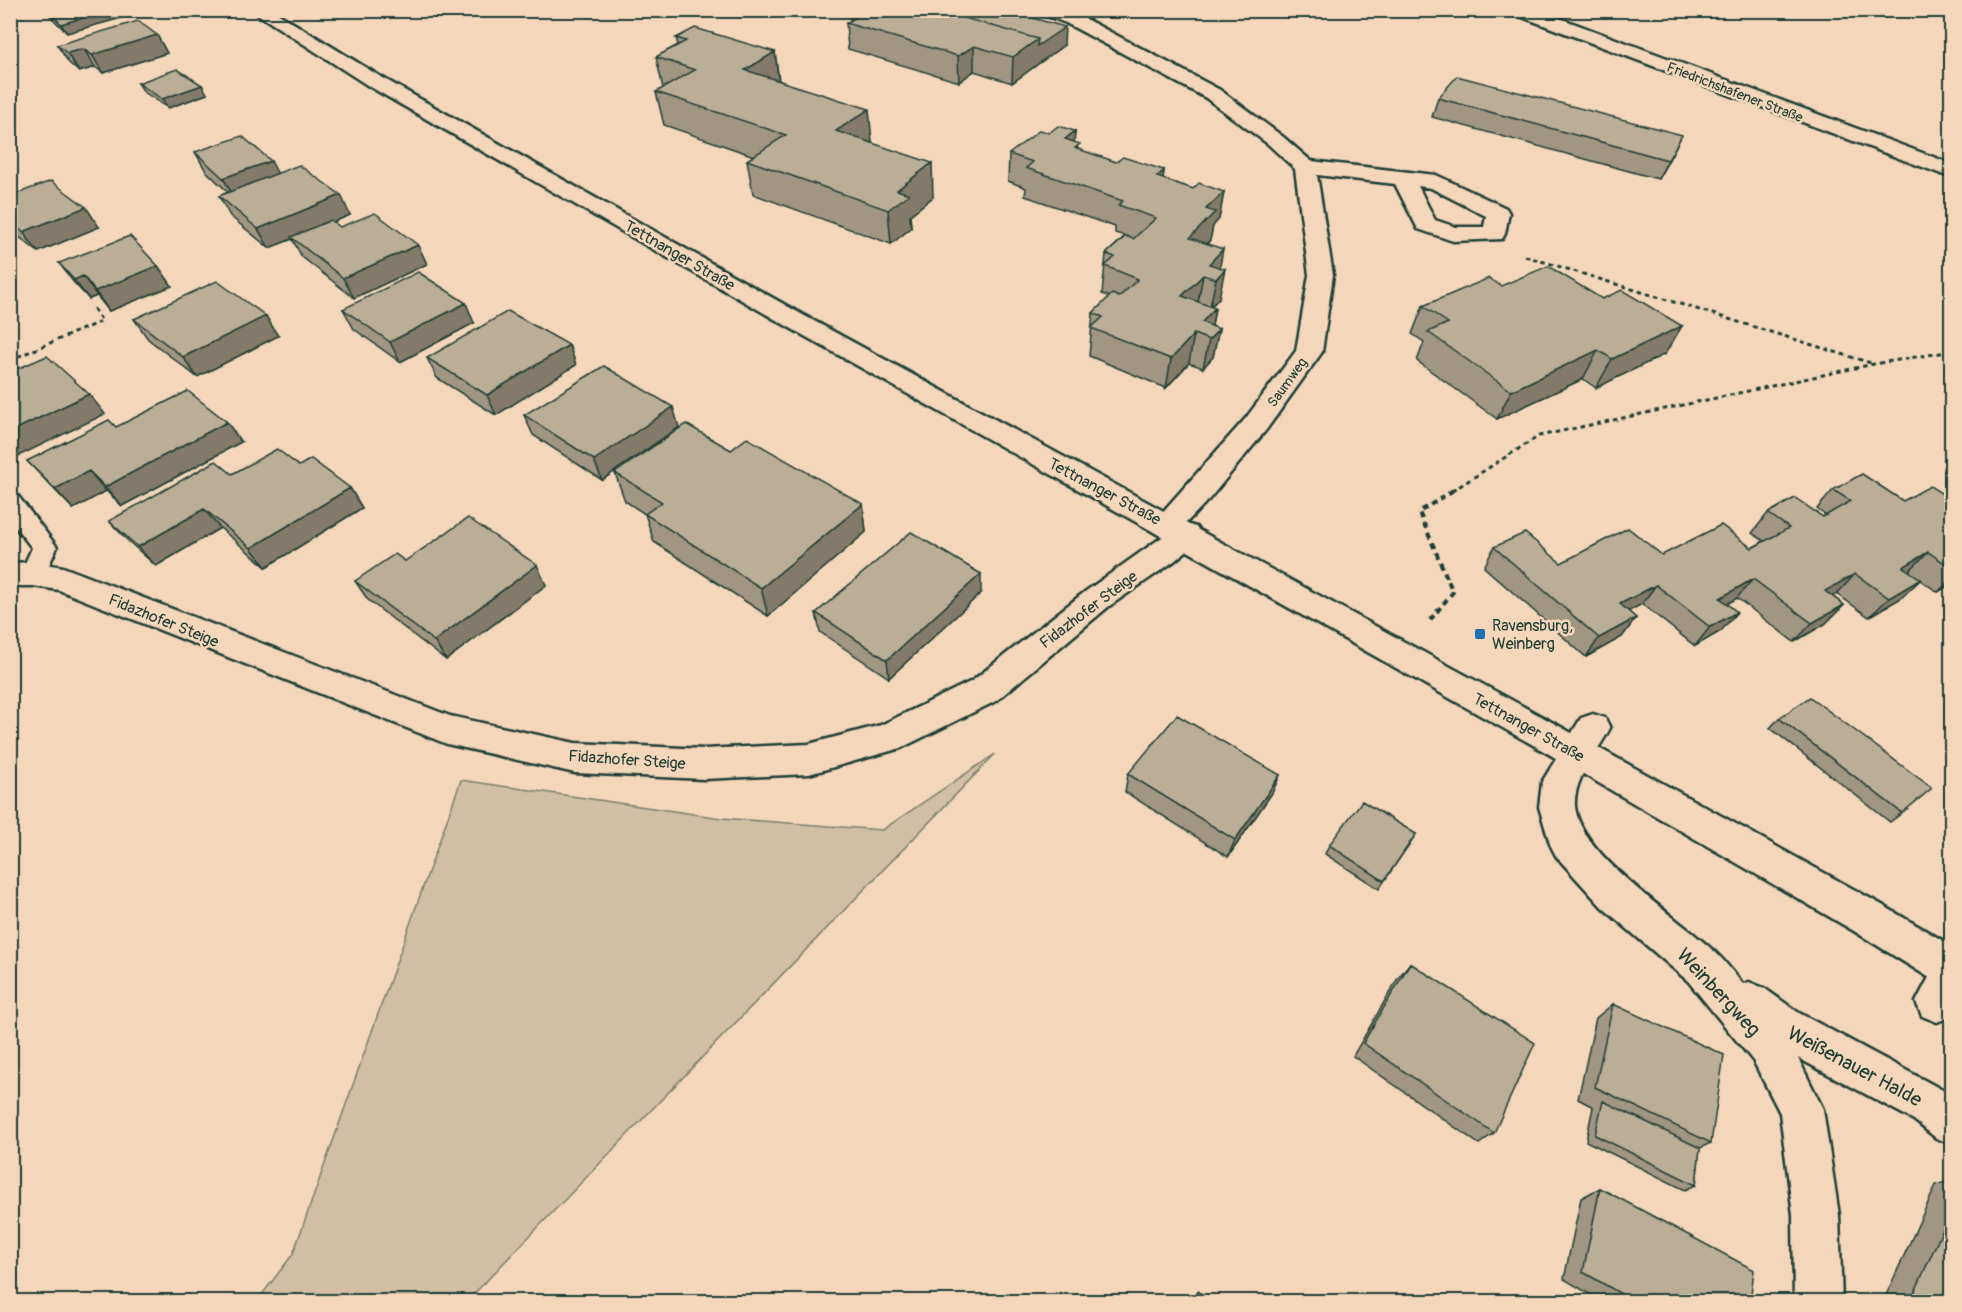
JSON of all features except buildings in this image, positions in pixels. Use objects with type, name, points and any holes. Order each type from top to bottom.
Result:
[{"type":"street","name":"Tettnanger Straße","points":[[260,10],[384,87],[784,314],[1175,530],[1586,741],[1868,918],[1947,982]]},
{"type":"street","points":[[1047,10],[1082,24],[1213,94],[1275,140],[1305,168],[1436,182],[1498,213],[1494,234],[1453,234],[1426,224],[1403,179]]},
{"type":"street","name":"Friedrichshafener Straße","points":[[1520,10],[1952,172]]},
{"type":"street","name":"Saumweg","points":[[1175,530],[1200,491],[1256,424],[1309,352],[1322,275],[1305,168]]},
{"type":"street","name":"Fidazhofer Steige","points":[[22,575],[63,579],[447,730],[575,758],[704,764],[809,759],[889,738],[984,691],[1097,599],[1162,554],[1175,530]]},
{"type":"street","name":"Weinbergweg","points":[[1586,741],[1560,782],[1557,807],[1569,844],[1616,894],[1702,967],[1769,1047],[1801,1108],[1816,1215],[1818,1302]]},
{"type":"street","name":"Weißenauer Halde","points":[[1702,967],[1784,1028],[1929,1105],[1952,1122]]},
{"type":"lane","name":"Fidazhofer Steige","points":[[10,502],[45,547],[22,575]]},
{"type":"path","points":[[1453,234],[1874,364]]},
{"type":"path","points":[[10,360],[102,321],[92,306]]},
{"type":"path","points":[[1428,622],[1453,592],[1419,512],[1539,435],[1874,364],[1952,351]]},
{"type":"shaded area","points":[[995,754],[467,1301],[257,1301],[293,1254],[461,780],[721,818],[882,830]]},
{"type":"place","name":"Ravensburg, Weinberg","points":[[1480,634]]}]
